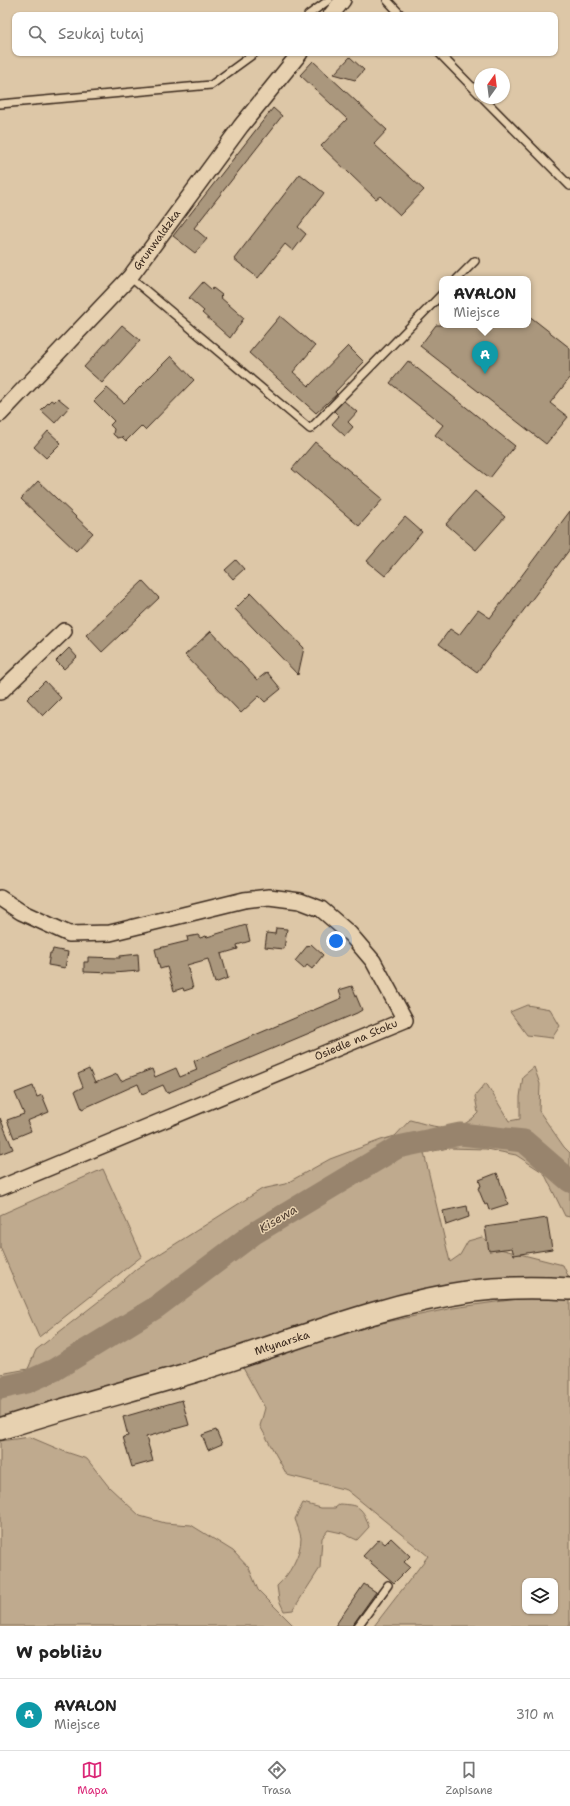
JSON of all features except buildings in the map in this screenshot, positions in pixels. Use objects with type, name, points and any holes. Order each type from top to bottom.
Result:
[{"type":"street","points":[[333,12],[343,0]]},
{"type":"street","name":"Grunwaldzka","points":[[0,414],[130,277],[241,126],[298,56]]},
{"type":"street","points":[[0,692],[64,631]]},
{"type":"street","name":"Osiedle na Stoku","points":[[0,898],[21,912],[69,934],[110,933],[244,900],[269,897],[300,901],[321,909],[350,934],[373,962],[405,1020],[0,1188]]},
{"type":"street","name":"Młynarska","points":[[0,1429],[200,1370],[366,1316],[430,1299],[474,1291],[534,1287],[570,1289]]},
{"type":"lane","points":[[312,12],[329,0]]},
{"type":"lane","points":[[387,0],[398,12]]},
{"type":"lane","points":[[0,104],[210,85],[251,56]]},
{"type":"lane","points":[[442,56],[474,89]]},
{"type":"lane","points":[[489,104],[570,186]]},
{"type":"lane","points":[[459,276],[475,260]]},
{"type":"lane","points":[[130,277],[310,429],[439,297]]},
{"type":"lane","points":[[358,1626],[388,1585]]},
{"type":"shaded area","points":[[527,1005],[550,1009],[560,1026],[552,1038],[527,1035],[510,1012]]},
{"type":"shaded area","points":[[534,1067],[540,1084],[539,1111],[564,1147],[570,1153],[570,1217],[565,1216],[544,1173],[516,1155],[486,1149],[448,1148],[424,1153],[450,1262],[460,1255],[468,1241],[482,1237],[496,1248],[563,1265],[569,1278],[478,1280],[371,1305],[0,1422],[0,1374],[28,1369],[36,1350],[112,1291],[136,1269],[262,1189],[285,1184],[330,1159],[395,1136],[410,1120],[446,1128],[462,1125],[478,1113],[475,1096],[486,1083],[509,1121],[520,1119],[520,1097],[523,1076]]},
{"type":"shaded area","points":[[103,1169],[142,1256],[39,1337],[0,1247],[0,1215]]},
{"type":"shaded area","points":[[546,1295],[570,1296],[570,1626],[374,1626],[428,1556],[347,1490],[287,1475],[260,1426],[265,1408],[242,1366],[363,1327],[453,1308]]},
{"type":"shaded area","points":[[30,1437],[87,1459],[109,1487],[140,1516],[165,1523],[191,1525],[233,1551],[249,1568],[258,1590],[294,1626],[0,1626],[0,1441]]},
{"type":"shaded area","points":[[303,1503],[321,1508],[335,1508],[340,1504],[352,1505],[360,1509],[365,1516],[369,1527],[357,1540],[342,1533],[328,1530],[322,1538],[320,1568],[293,1610],[284,1611],[279,1600],[277,1586],[286,1576],[297,1558],[301,1538],[295,1519]]},
{"type":"waterway","name":"Kisewa","points":[[0,1388],[27,1382],[54,1370],[155,1308],[253,1234],[398,1147],[460,1134],[524,1141],[570,1181]]},
{"type":"place","name":"AVALON","points":[[485,374]]}]
